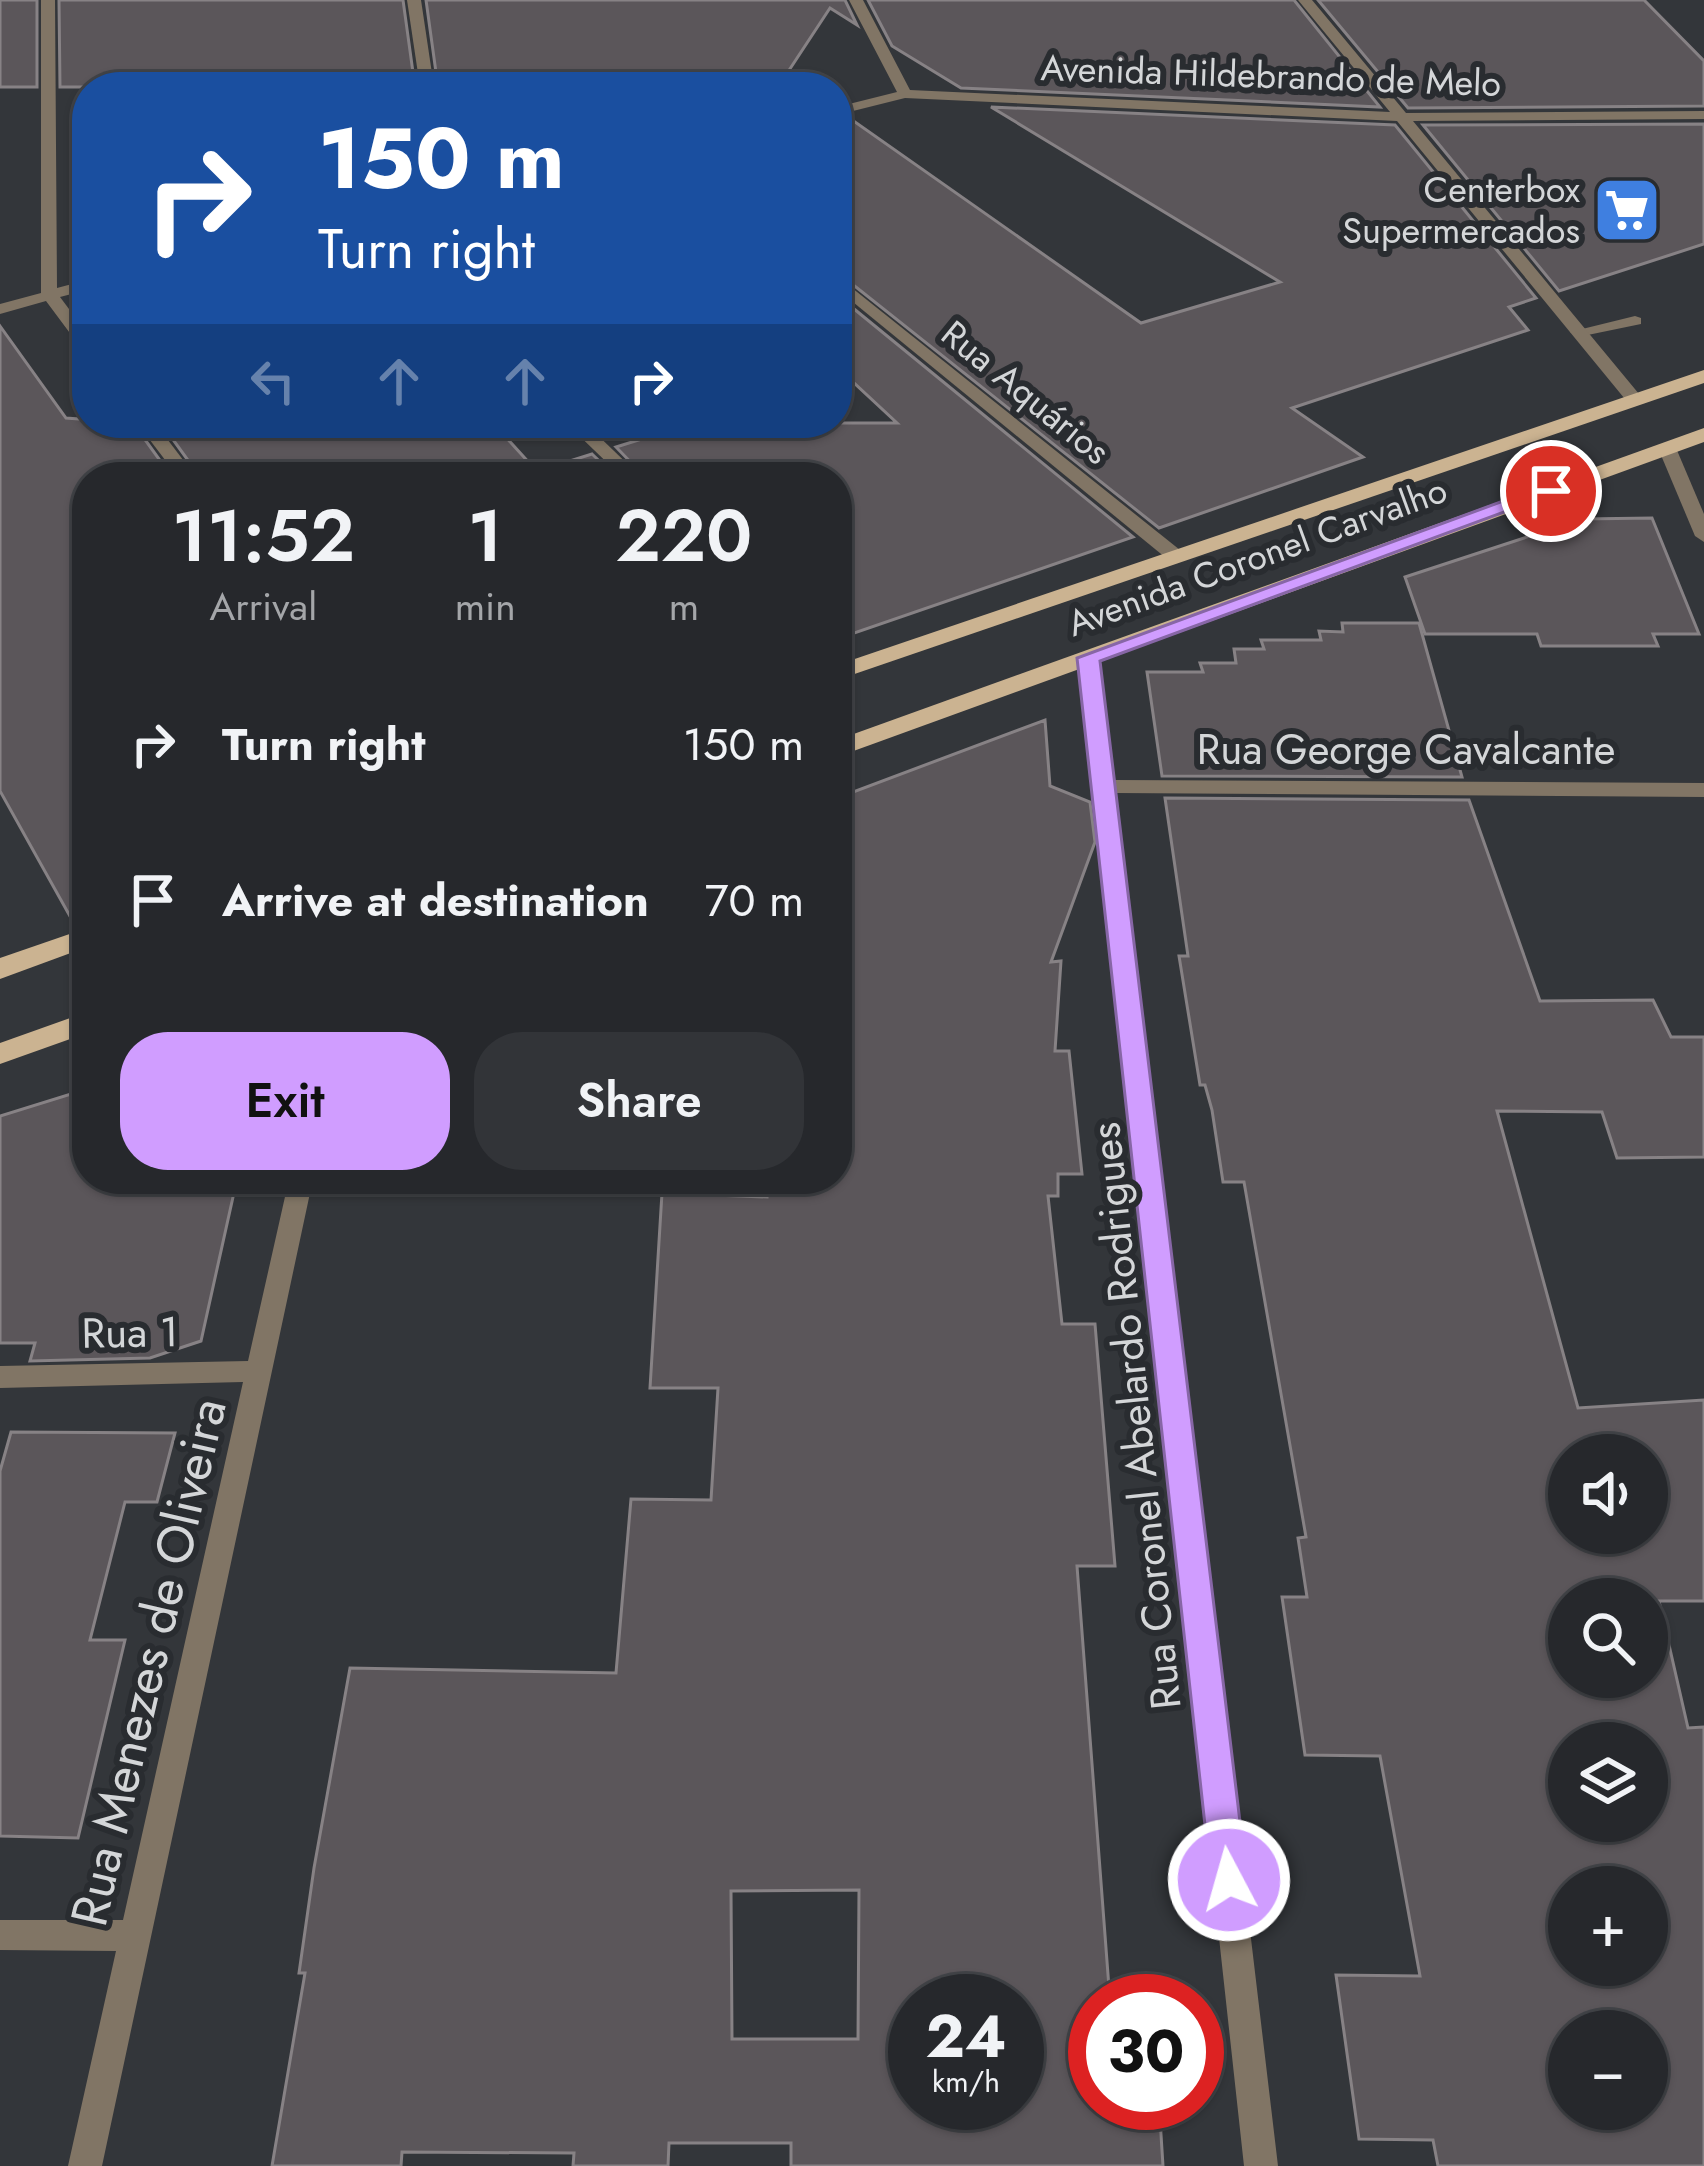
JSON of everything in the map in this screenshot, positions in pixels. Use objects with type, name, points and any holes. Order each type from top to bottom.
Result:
[{"type":"main road","name":"Avenida Coronel Carvalho","points":[[852,666],[1704,376]]},
{"type":"main road","name":"Avenida Coronel Carvalho","points":[[852,743],[1704,435]]},
{"type":"main road","points":[[3,961],[72,942]]},
{"type":"main road","points":[[0,1054],[72,1028]]},
{"type":"street","points":[[48,0],[50,294],[72,324]]},
{"type":"street","points":[[414,0],[426,72]]},
{"type":"street","points":[[856,0],[905,94]]},
{"type":"street","points":[[1305,0],[1635,400]]},
{"type":"street","name":"Avenida Hildebrando de Melo","points":[[852,107],[905,94],[1398,117],[1704,115]]},
{"type":"street","points":[[0,309],[72,289]]},
{"type":"street","name":"Rua Aquários","points":[[852,293],[1173,554]]},
{"type":"street","points":[[1578,332],[1635,321]]},
{"type":"street","points":[[157,438],[176,462]]},
{"type":"street","points":[[590,438],[616,462]]},
{"type":"street","points":[[1667,448],[1704,536]]},
{"type":"street","name":"Rua Coronel Abelardo Rodrigues","points":[[1089,658],[1261,2166]]},
{"type":"street","name":"Rua George Cavalcante","points":[[1107,786],[1704,790]]},
{"type":"street","name":"Rua Menezes de Oliveira","points":[[85,2166],[299,1194]]},
{"type":"street","name":"Rua 1","points":[[0,1377],[262,1371]]},
{"type":"street","points":[[0,1936],[136,1936]]},
{"type":"building","points":[[0,0],[37,0],[37,87],[0,87]]},
{"type":"building","points":[[59,0],[403,0],[413,72],[72,72],[72,87],[60,87]]},
{"type":"building","points":[[426,0],[845,0],[857,25],[830,8],[788,72],[436,72]]},
{"type":"building","points":[[868,0],[1294,0],[1380,107],[961,88],[892,46]]},
{"type":"building","points":[[1318,0],[1644,0],[1704,61],[1704,106],[1408,108]]},
{"type":"building","points":[[991,107],[1395,125],[1536,298],[1509,307],[1528,330],[1292,408],[1363,457],[1159,528],[852,284],[852,120],[1141,323],[1280,282]]},
{"type":"building","name":"Centerbox Supermercados","points":[[1704,124],[1704,244],[1559,291],[1423,125]]},
{"type":"building","points":[[852,307],[1133,537],[852,634],[852,462],[630,462],[616,447],[645,438],[852,438],[852,423],[897,423],[852,381]]},
{"type":"building","points":[[0,326],[66,418],[72,418],[72,438],[144,438],[161,462],[72,462],[72,920],[0,791]]},
{"type":"building","points":[[172,438],[507,438],[528,462],[189,462]]},
{"type":"building","points":[[592,454],[600,462],[566,462]]},
{"type":"building","points":[[1652,518],[1699,634],[1653,634],[1658,646],[1541,646],[1537,634],[1425,634],[1405,577],[1582,519]]},
{"type":"building","points":[[1342,623],[1419,623],[1462,777],[1162,776],[1147,672],[1203,672],[1200,663],[1236,663],[1234,649],[1264,649],[1261,640],[1321,640],[1319,631],[1343,632]]},
{"type":"building","points":[[1045,720],[1050,786],[1090,802],[1095,842],[1051,962],[1061,961],[1055,1051],[1069,1051],[1082,1174],[1058,1174],[1058,1196],[1048,1196],[1062,1324],[1095,1324],[1115,1566],[1077,1566],[1108,1974],[1068,1974],[1068,2130],[1161,2130],[1163,2166],[791,2166],[791,2143],[669,2143],[668,2166],[573,2166],[574,2153],[402,2152],[401,2166],[272,2166],[305,1973],[299,1973],[314,1868],[350,1668],[616,1673],[631,1499],[711,1500],[718,1388],[650,1388],[662,1194],[852,1194],[852,792]],"holes":[[[859,1890],[858,2039],[732,2039],[731,1891]]]},
{"type":"building","points":[[1165,798],[1469,800],[1540,1001],[1653,1000],[1671,1037],[1704,1037],[1704,1157],[1617,1158],[1602,1112],[1497,1111],[1578,1408],[1704,1400],[1704,1601],[1668,1601],[1668,1578],[1548,1578],[1548,1698],[1668,1698],[1668,1640],[1688,1728],[1704,1727],[1704,2166],[1438,2166],[1433,2140],[1359,2139],[1336,1975],[1420,1976],[1380,1756],[1305,1755],[1282,1597],[1307,1597],[1298,1538],[1306,1537],[1244,1182],[1223,1182],[1212,1110],[1205,1085],[1200,1085],[1179,956],[1188,956]]},
{"type":"building","points":[[72,1094],[72,1194],[234,1194],[201,1341],[150,1358],[30,1361],[35,1343],[0,1343],[0,1116]]},
{"type":"building","points":[[11,1432],[175,1433],[157,1502],[125,1502],[90,1640],[125,1640],[78,1838],[0,1836],[0,1471]]},
{"type":"place","name":"Centerbox Supermercados","points":[[1627,210]]},
{"type":"route","points":[[1229,1880],[1089,658],[1551,491]]}]
